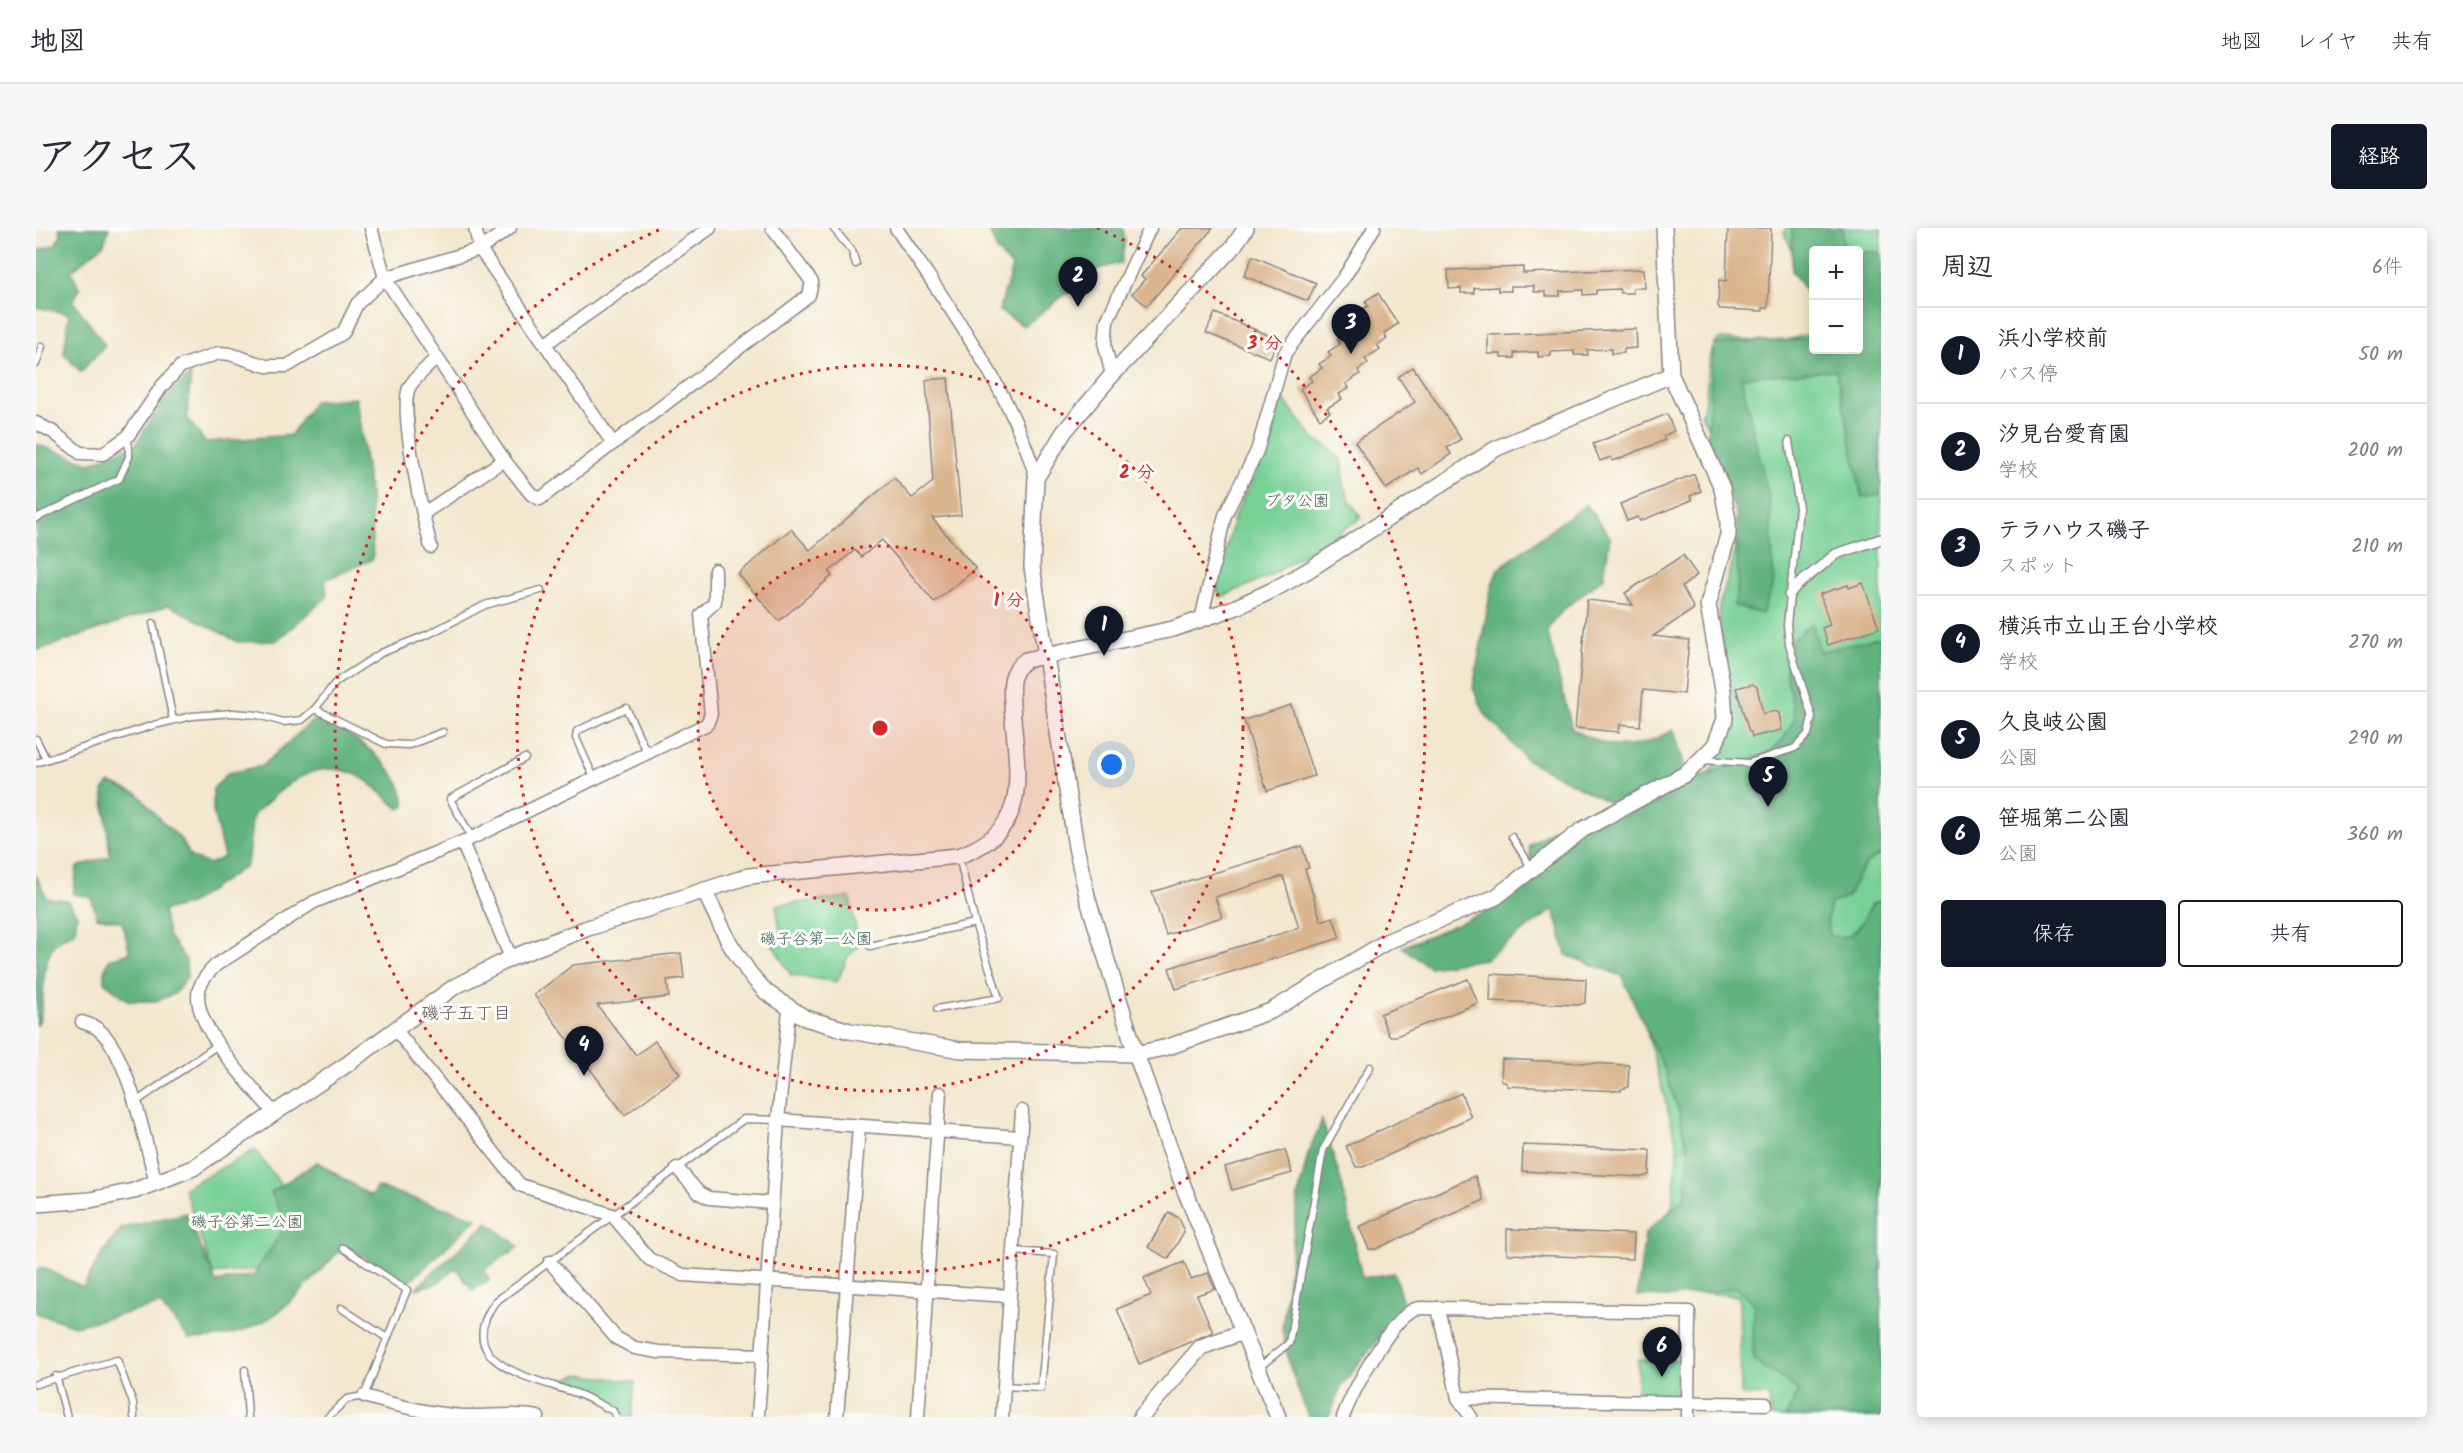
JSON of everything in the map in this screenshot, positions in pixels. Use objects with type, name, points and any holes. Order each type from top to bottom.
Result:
[{"type":"street","points":[[371,228],[385,278],[504,459],[531,495],[540,499],[808,295],[812,282],[772,228]]},
{"type":"street","points":[[475,228],[480,249],[612,442]]},
{"type":"street","points":[[36,423],[87,455],[103,454],[128,436],[162,386],[181,366],[219,353],[230,354],[266,366],[287,366],[343,333],[357,304],[385,278],[480,249],[510,228]]},
{"type":"street","points":[[545,344],[710,228]]},
{"type":"street","points":[[896,228],[987,370],[1024,442],[1036,478],[1032,567],[1076,848],[1088,900],[1136,1054],[1184,1188],[1278,1417]]},
{"type":"street","points":[[1112,375],[1105,346],[1107,321],[1150,228]]},
{"type":"street","points":[[1036,478],[1064,432],[1112,375],[1233,247],[1246,228]]},
{"type":"street","points":[[1201,620],[1225,515],[1257,451],[1285,353],[1345,276],[1374,228]]},
{"type":"street","points":[[704,890],[730,944],[750,974],[766,992],[789,1010],[826,1026],[961,1050],[1136,1054],[1168,1047],[1271,1011],[1388,941],[1496,897],[1582,830],[1672,782],[1703,760],[1715,745],[1725,719],[1725,706],[1708,605],[1728,535],[1728,520],[1722,488],[1671,375],[1664,228]]},
{"type":"street","points":[[431,547],[414,466],[407,394],[410,385],[436,358]]},
{"type":"street","points":[[36,1204],[90,1200],[156,1184],[193,1168],[454,987],[511,957],[585,929],[749,876],[958,856],[992,841],[1011,815],[1016,800],[1012,675],[1017,666],[1026,660],[1201,620],[1271,591],[1307,571],[1497,447],[1671,375]]},
{"type":"street","points":[[424,513],[504,459]]},
{"type":"street","points":[[1789,596],[1836,554],[1879,540],[1881,551]]},
{"type":"street","points":[[274,1113],[206,1025],[198,996],[206,975],[216,965],[314,902],[467,840],[707,724],[711,714],[701,615],[715,602],[716,570]]},
{"type":"street","points":[[467,840],[511,957]]},
{"type":"street","points":[[758,1417],[778,1120],[789,1010]]},
{"type":"street","points":[[82,1022],[100,1030],[112,1049],[136,1102],[156,1184]]},
{"type":"street","points":[[395,1029],[520,1185],[612,1215],[649,1259],[683,1275],[1009,1296]]},
{"type":"street","points":[[918,1417],[940,1093]]},
{"type":"street","points":[[1002,1417],[1022,1111]]},
{"type":"street","points":[[778,1120],[1020,1137]]},
{"type":"street","points":[[837,1417],[859,1126]]},
{"type":"street","points":[[677,1168],[699,1194],[709,1198],[772,1203]]},
{"type":"street","points":[[550,1262],[616,1338],[635,1348],[659,1352],[762,1355]]},
{"type":"street","points":[[1438,1308],[1458,1398],[1471,1417]]},
{"type":"street","points":[[1343,1417],[1352,1392],[1394,1327],[1412,1310],[1438,1308],[1689,1312],[1688,1417]]},
{"type":"street","points":[[1141,1417],[1201,1347],[1243,1332]]},
{"type":"street","points":[[364,1396],[420,1411],[463,1416],[526,1415],[538,1417]]},
{"type":"street","points":[[1458,1398],[1766,1404]]},
{"type":"lane","points":[[833,228],[852,251],[856,264]]},
{"type":"lane","points":[[36,364],[42,346]]},
{"type":"lane","points":[[36,518],[119,479],[129,457],[128,436]]},
{"type":"lane","points":[[1703,760],[1749,763],[1795,748],[1808,735],[1812,717],[1789,644],[1786,617],[1798,508],[1789,441]]},
{"type":"lane","points":[[36,763],[173,720],[233,713],[258,715],[283,722],[302,720],[315,709],[336,682],[381,653],[429,634],[485,605],[541,591]]},
{"type":"lane","points":[[153,622],[173,720]]},
{"type":"lane","points":[[594,778],[576,738],[577,731],[626,708],[647,754]]},
{"type":"lane","points":[[315,709],[386,744],[409,745],[443,732]]},
{"type":"lane","points":[[36,739],[46,759]]},
{"type":"lane","points":[[467,840],[450,799],[525,758]]},
{"type":"lane","points":[[1512,837],[1533,870]]},
{"type":"lane","points":[[937,1009],[999,998],[975,923],[958,856]]},
{"type":"lane","points":[[870,946],[975,923]]},
{"type":"lane","points":[[136,1102],[219,1044]]},
{"type":"lane","points":[[1258,1368],[1289,1343],[1323,1150],[1370,1067]]},
{"type":"lane","points":[[616,1417],[613,1411],[577,1394],[513,1372],[495,1362],[483,1344],[482,1329],[487,1314],[495,1302],[744,1119],[778,1120]]},
{"type":"lane","points":[[328,1417],[347,1399],[364,1396],[407,1290],[343,1248]]},
{"type":"lane","points":[[1004,1386],[1041,1388],[1054,1254],[1012,1251]]},
{"type":"lane","points":[[341,1308],[387,1338]]},
{"type":"lane","points":[[36,1384],[56,1376],[117,1360],[133,1403],[134,1417]]},
{"type":"lane","points":[[244,1370],[248,1417]]},
{"type":"lane","points":[[56,1376],[67,1417]]},
{"type":"green space","points":[[59,228],[109,228],[104,244],[71,271],[80,289],[73,301],[105,345],[81,372],[64,354],[69,314],[36,307],[36,251],[55,245],[61,235]]},
{"type":"green space","points":[[988,228],[1123,228],[1125,241],[1121,263],[1098,269],[1024,326],[999,311],[1012,267],[997,250]]},
{"type":"green space","points":[[1786,228],[1881,228],[1881,1417],[1771,1417],[1769,1396],[1741,1395],[1739,1296],[1664,1289],[1678,1148],[1631,973],[1690,790],[1711,771],[1731,731],[1732,697],[1720,628],[1719,606],[1732,564],[1739,522],[1720,454],[1701,414],[1714,345],[1719,339],[1780,342],[1809,334],[1809,354],[1863,354],[1863,246],[1809,246],[1809,253],[1797,261],[1784,233]]},
{"type":"green space","points":[[1792,228],[1843,228],[1844,246],[1809,246],[1809,297],[1792,271]]},
{"type":"green space","points":[[1863,252],[1881,252],[1881,433],[1879,440],[1881,494],[1862,498],[1836,370],[1741,377],[1769,499],[1774,582],[1762,614],[1734,606],[1738,583],[1736,513],[1707,439],[1714,344],[1808,339],[1809,354],[1863,354]]},
{"type":"green space","points":[[191,374],[187,418],[205,442],[291,435],[314,401],[356,398],[370,494],[373,559],[325,580],[327,597],[276,641],[238,642],[169,605],[36,651],[36,444],[90,463],[136,444],[164,399]]},
{"type":"green space","name":"ブタ公園","points":[[1280,395],[1315,440],[1327,446],[1340,458],[1343,464],[1344,485],[1350,501],[1361,518],[1270,576],[1221,597],[1216,590],[1235,514],[1270,444]]},
{"type":"green space","points":[[1586,504],[1610,537],[1604,577],[1562,611],[1547,630],[1572,729],[1587,737],[1623,746],[1646,742],[1674,730],[1689,781],[1769,753],[1783,739],[1795,718],[1786,674],[1785,646],[1812,623],[1820,652],[1877,638],[1881,640],[1881,855],[1864,867],[1847,898],[1831,903],[1827,921],[1830,936],[1847,936],[1861,924],[1873,903],[1881,901],[1881,1417],[1786,1417],[1798,1390],[1753,1360],[1754,1304],[1737,1288],[1672,1297],[1637,1296],[1645,1234],[1685,1197],[1689,1154],[1680,1116],[1665,1071],[1622,976],[1566,955],[1554,909],[1485,959],[1429,967],[1402,947],[1498,907],[1532,881],[1529,845],[1554,829],[1612,804],[1527,760],[1485,714],[1473,688],[1491,589],[1498,569]]},
{"type":"green space","points":[[322,718],[361,743],[386,765],[396,778],[405,806],[399,809],[364,779],[343,770],[314,771],[288,785],[253,815],[247,865],[190,904],[163,911],[169,937],[186,960],[187,978],[174,994],[156,1001],[129,1001],[104,982],[104,971],[109,959],[130,953],[122,922],[97,917],[91,897],[73,894],[77,867],[110,856],[103,790],[110,783],[138,794],[161,821],[179,837],[192,858],[209,864],[224,857],[213,811],[213,789],[228,773],[262,766],[311,722]]},
{"type":"green space","points":[[36,875],[47,898],[67,900],[77,915],[75,932],[57,942],[50,953],[37,1026]]},
{"type":"green space","name":"磯子谷第一公園","points":[[850,897],[859,947],[848,956],[837,982],[791,975],[769,939],[780,931],[776,905]]},
{"type":"green space","points":[[1322,1120],[1342,1184],[1362,1278],[1394,1273],[1404,1306],[1342,1385],[1329,1417],[1308,1417],[1290,1367],[1282,1330],[1298,1197],[1308,1154]]},
{"type":"green space","name":"磯子谷第二公園","points":[[255,1150],[292,1200],[284,1267],[213,1274],[184,1188]]},
{"type":"green space","points":[[317,1162],[371,1196],[377,1187],[477,1218],[407,1284],[345,1245],[279,1312],[241,1332],[189,1339],[160,1305],[75,1326],[36,1313],[36,1270],[42,1267],[83,1287],[103,1252],[122,1228],[186,1213],[216,1282],[254,1275],[286,1225],[271,1192]]},
{"type":"green space","points":[[488,1222],[519,1247],[485,1269],[489,1281],[472,1290],[456,1268],[438,1283],[415,1289]]},
{"type":"green space","points":[[1638,1359],[1687,1360],[1685,1395],[1637,1393]]},
{"type":"green space","points":[[579,1374],[635,1382],[632,1417],[625,1417],[605,1398],[561,1381]]},
{"type":"building","points":[[1182,228],[1213,228],[1147,306],[1132,294],[1145,279],[1141,276]]},
{"type":"building","points":[[1728,228],[1771,228],[1768,308],[1763,308],[1763,311],[1720,309],[1718,306],[1719,280],[1726,281]]},
{"type":"building","points":[[1253,256],[1316,283],[1308,301],[1244,276]]},
{"type":"building","points":[[1523,267],[1523,273],[1644,269],[1645,288],[1633,288],[1633,293],[1620,293],[1619,289],[1596,290],[1596,294],[1583,295],[1583,290],[1560,291],[1560,296],[1546,296],[1546,292],[1534,292],[1534,286],[1511,286],[1511,291],[1498,291],[1498,287],[1474,288],[1474,293],[1461,293],[1461,288],[1449,289],[1448,270]]},
{"type":"building","points":[[1378,293],[1398,324],[1384,333],[1387,338],[1377,345],[1380,349],[1365,359],[1368,363],[1358,370],[1360,374],[1346,384],[1349,388],[1339,394],[1342,399],[1327,408],[1330,412],[1320,419],[1300,389],[1312,381],[1309,377],[1322,368],[1319,364],[1331,356],[1328,352],[1340,344],[1337,339],[1349,331],[1346,327],[1358,319],[1355,314],[1368,306],[1365,301]]},
{"type":"building","points":[[1215,313],[1278,339],[1270,358],[1206,333]]},
{"type":"building","points":[[1636,329],[1637,348],[1624,349],[1624,353],[1611,354],[1611,349],[1587,350],[1588,355],[1574,355],[1574,351],[1551,352],[1551,356],[1538,357],[1538,352],[1514,353],[1514,358],[1501,358],[1501,354],[1488,354],[1488,335]]},
{"type":"building","points":[[1413,367],[1461,439],[1447,448],[1451,454],[1422,474],[1418,468],[1386,489],[1355,442],[1415,402],[1398,377]]},
{"type":"building","points":[[948,378],[961,515],[932,518],[976,569],[934,602],[882,540],[861,557],[855,550],[829,572],[832,576],[779,621],[738,574],[791,529],[810,550],[894,478],[912,498],[933,482],[926,380]]},
{"type":"building","points":[[1667,414],[1674,431],[1663,436],[1665,440],[1613,461],[1611,457],[1600,461],[1593,444]]},
{"type":"building","points":[[1694,474],[1701,491],[1690,496],[1692,500],[1640,521],[1638,517],[1627,521],[1620,504]]},
{"type":"building","points":[[1683,555],[1697,575],[1682,587],[1694,609],[1653,636],[1689,640],[1684,694],[1643,690],[1640,726],[1620,724],[1619,732],[1575,728],[1587,600],[1633,605],[1625,593]]},
{"type":"building","points":[[1863,583],[1879,628],[1828,645],[1822,628],[1830,625],[1820,594]]},
{"type":"building","points":[[1753,684],[1757,687],[1763,714],[1775,711],[1779,713],[1782,730],[1752,737],[1736,688]]},
{"type":"building","points":[[1291,705],[1314,776],[1267,791],[1244,720]]},
{"type":"building","points":[[1302,846],[1309,868],[1305,869],[1321,921],[1333,917],[1340,938],[1176,989],[1169,968],[1299,928],[1283,876],[1215,897],[1222,917],[1166,935],[1152,892]]},
{"type":"building","points":[[681,953],[684,978],[667,980],[669,997],[597,1005],[636,1055],[655,1041],[680,1074],[625,1115],[534,995],[573,965]]},
{"type":"building","points":[[1491,974],[1586,979],[1585,1003],[1578,1005],[1490,1001]]},
{"type":"building","points":[[1468,979],[1478,1003],[1396,1036],[1389,1036],[1380,1014]]},
{"type":"building","points":[[1502,1059],[1629,1065],[1628,1087],[1621,1091],[1507,1086],[1507,1083],[1501,1081]]},
{"type":"building","points":[[1461,1093],[1471,1117],[1363,1167],[1356,1167],[1346,1146]]},
{"type":"building","points":[[1523,1145],[1650,1150],[1649,1175],[1642,1177],[1522,1171]]},
{"type":"building","points":[[1285,1150],[1292,1173],[1232,1190],[1225,1167]]},
{"type":"building","points":[[1475,1176],[1484,1200],[1376,1249],[1369,1249],[1359,1227]]},
{"type":"building","points":[[1169,1212],[1180,1219],[1184,1232],[1168,1259],[1148,1247]]},
{"type":"building","points":[[1507,1229],[1634,1234],[1633,1259],[1507,1254]]},
{"type":"building","points":[[1184,1262],[1191,1279],[1208,1273],[1215,1289],[1197,1295],[1213,1332],[1139,1364],[1117,1309],[1151,1295],[1144,1278]]},
{"type":"place","name":"汐見台愛育園","points":[[1078,307]]},
{"type":"place","name":"テラハウス磯子","points":[[1351,354]]},
{"type":"place","name":"浜小学校前","points":[[1104,656]]},
{"type":"place","name":"久良岐公園","points":[[1768,807]]},
{"type":"place","name":"横浜市立山王台小学校","points":[[584,1076]]},
{"type":"place","name":"笹堀第二公園","points":[[1662,1377]]},
{"type":"district","name":"磯子五丁目","points":[[466,1013]]}]
